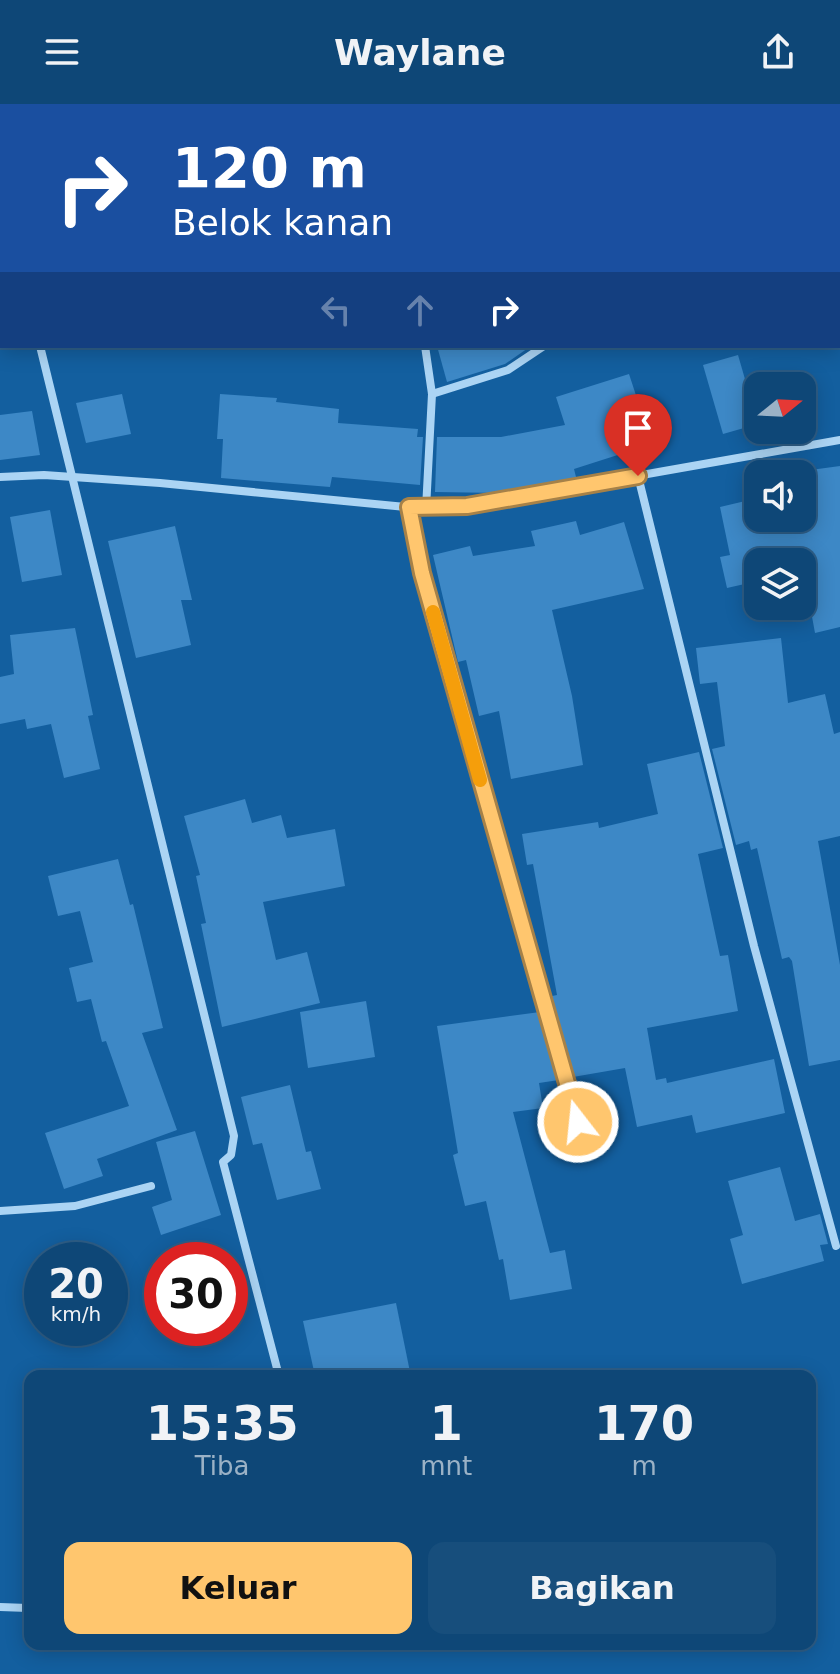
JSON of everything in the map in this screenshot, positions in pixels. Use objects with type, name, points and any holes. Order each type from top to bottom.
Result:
[{"type":"street","points":[[41,348],[234,1136],[231,1155],[223,1162],[277,1370]]},
{"type":"street","points":[[425,348],[432,394],[426,509]]},
{"type":"street","points":[[432,394],[508,370],[541,348]]},
{"type":"street","points":[[0,477],[74,478],[426,509],[467,506],[840,440]]},
{"type":"street","points":[[638,476],[754,946],[836,1246]]},
{"type":"street","points":[[409,507],[422,573],[578,1122]]},
{"type":"street","points":[[0,1211],[75,1206],[151,1186]]},
{"type":"street","points":[[0,1607],[24,1608]]},
{"type":"building","points":[[438,348],[528,348],[505,364],[447,382]]},
{"type":"building","points":[[738,355],[744,376],[744,428],[723,434],[703,365]]},
{"type":"building","points":[[629,374],[652,444],[574,469],[576,477],[566,481],[501,493],[435,492],[437,437],[501,437],[565,425],[556,397]]},
{"type":"building","points":[[122,394],[131,434],[86,443],[76,403]]},
{"type":"building","points":[[220,394],[277,398],[276,402],[339,409],[338,423],[418,429],[417,437],[423,437],[420,485],[332,477],[330,487],[221,478],[223,439],[217,439]]},
{"type":"building","points":[[32,411],[40,455],[0,460],[0,415]]},
{"type":"building","points":[[840,466],[840,627],[815,633],[813,620],[816,620],[816,548],[744,548],[744,584],[727,588],[720,557],[730,555],[720,507],[744,501],[744,532],[816,532],[816,469]]},
{"type":"building","points":[[50,510],[62,575],[22,582],[10,517]]},
{"type":"building","points":[[576,521],[580,535],[624,522],[644,589],[552,610],[572,696],[583,765],[511,779],[499,711],[479,716],[466,660],[458,662],[433,555],[470,546],[473,556],[535,546],[531,531]]},
{"type":"building","points":[[175,526],[192,600],[181,600],[191,645],[136,658],[108,541]]},
{"type":"building","points":[[75,628],[93,715],[88,716],[100,769],[64,778],[51,724],[27,729],[25,719],[0,724],[0,677],[14,674],[10,635]]},
{"type":"building","points":[[781,638],[788,703],[825,694],[834,734],[840,732],[840,836],[818,841],[840,965],[840,1060],[809,1066],[792,961],[789,957],[782,959],[757,848],[751,850],[749,841],[736,845],[712,749],[725,746],[717,682],[700,684],[696,648]]},
{"type":"building","points":[[699,752],[723,848],[698,854],[720,956],[728,955],[738,1011],[647,1028],[656,1080],[666,1078],[667,1083],[774,1059],[785,1113],[696,1133],[692,1115],[637,1127],[625,1068],[573,1077],[554,1011],[552,996],[557,995],[533,864],[527,865],[522,834],[598,822],[599,828],[658,814],[647,764]]},
{"type":"building","points":[[245,799],[252,823],[281,815],[287,838],[335,829],[345,886],[263,902],[276,960],[307,952],[320,1003],[222,1027],[201,924],[206,923],[196,876],[200,875],[184,816]]},
{"type":"building","points":[[118,859],[130,905],[133,904],[163,1028],[142,1033],[177,1130],[97,1159],[103,1176],[64,1189],[45,1133],[129,1106],[106,1041],[102,1042],[91,999],[77,1002],[69,968],[93,962],[80,911],[58,916],[48,876]]},
{"type":"building","points":[[366,1001],[375,1057],[308,1068],[300,1012]]},
{"type":"building","points":[[540,1012],[559,1080],[539,1083],[543,1108],[513,1112],[550,1253],[565,1250],[572,1289],[510,1300],[503,1259],[499,1260],[486,1201],[465,1206],[453,1155],[458,1153],[437,1026]]},
{"type":"building","points":[[290,1085],[306,1152],[311,1151],[321,1189],[277,1200],[262,1143],[253,1145],[241,1097]]},
{"type":"building","points":[[195,1131],[221,1215],[161,1235],[152,1207],[172,1200],[156,1142]]},
{"type":"building","points":[[780,1167],[795,1221],[820,1214],[828,1244],[820,1245],[824,1261],[742,1284],[730,1239],[743,1235],[728,1181]]},
{"type":"building","points":[[396,1303],[410,1370],[314,1370],[303,1321]]},
{"type":"slow traffic","points":[[433,612],[480,780]]},
{"type":"route","points":[[578,1122],[422,573],[409,507],[467,506],[638,476]]}]
